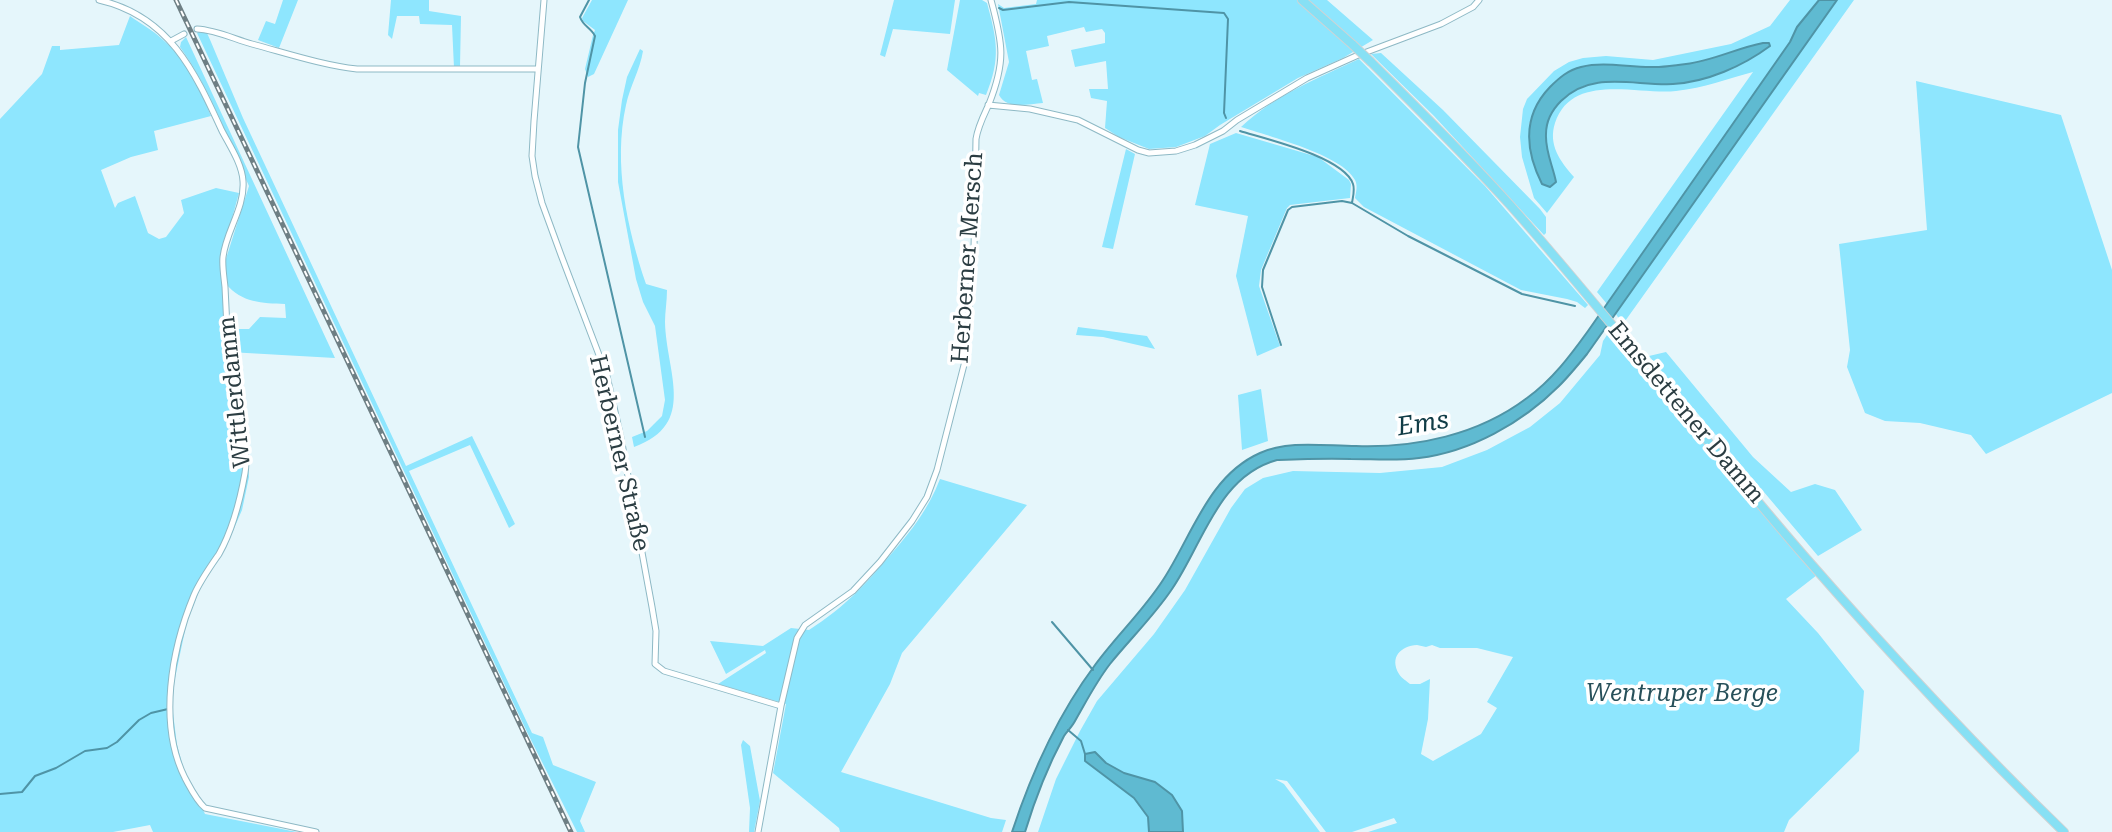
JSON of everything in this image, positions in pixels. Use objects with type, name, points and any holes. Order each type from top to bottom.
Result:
[{"type":"main road","name":"Emsdettener Damm","points":[[1302,0],[1371,62],[1530,228],[1805,557],[1947,715],[2064,832]]},
{"type":"street","name":"Wittlerdamm","points":[[99,0],[140,15],[171,41],[204,90],[243,180],[242,199],[223,256],[228,355],[246,469],[239,505],[228,536],[195,593],[184,625],[170,696],[169,715],[174,749],[191,790],[205,808],[316,832]]},
{"type":"street","name":"Herberner Straße","points":[[544,0],[532,156],[535,176],[542,203],[607,376],[652,607],[656,631],[655,664],[664,671],[781,706]]},
{"type":"street","name":"Herberner Mersch","points":[[758,832],[797,638],[805,625],[853,591],[880,562],[927,497],[937,470],[965,361],[974,249],[976,139],[998,80],[1002,56],[991,0]]},
{"type":"street","points":[[988,105],[1030,109],[1078,120],[1149,153],[1176,151],[1223,131],[1307,78],[1441,24],[1473,7],[1479,0]]},
{"type":"street","points":[[197,29],[357,69],[538,69]]},
{"type":"street","points":[[171,41],[184,34]]},
{"type":"green space","points":[[283,0],[298,0],[279,48],[258,40],[266,21],[275,24]]},
{"type":"green space","points":[[391,0],[429,0],[429,11],[461,16],[460,67],[454,68],[452,25],[420,24],[419,16],[397,16],[392,39],[388,35]]},
{"type":"green space","points":[[592,0],[628,0],[594,74],[588,77],[585,69],[595,30],[582,18]]},
{"type":"green space","points":[[894,0],[955,0],[950,34],[893,29],[885,57],[880,55]]},
{"type":"green space","points":[[960,0],[982,0],[987,3],[996,59],[986,95],[979,93],[978,96],[947,70]]},
{"type":"green space","points":[[1037,0],[1327,0],[1373,40],[1343,58],[1298,78],[1205,136],[1176,147],[1149,149],[1105,128],[1107,101],[1091,98],[1089,89],[1108,89],[1106,61],[1075,67],[1071,50],[1105,43],[1102,29],[1086,32],[1084,27],[1047,36],[1049,46],[1026,51],[1032,80],[1037,79],[1043,103],[1012,104],[999,95],[1009,62],[998,4],[1004,8],[1036,4]]},
{"type":"green space","points":[[1790,0],[1819,0],[1797,27],[1790,42],[1607,304],[1597,292],[1753,72],[1687,90],[1607,89],[1576,97],[1563,107],[1553,131],[1554,146],[1574,177],[1547,213],[1534,198],[1522,157],[1520,137],[1527,99],[1554,71],[1569,62],[1606,56],[1653,60],[1731,44],[1770,26]],"holes":[[[1763,43],[1770,44],[1736,66],[1699,80],[1673,84],[1600,83],[1573,91],[1554,109],[1547,125],[1547,146],[1556,182],[1550,187],[1530,149],[1529,123],[1602,65],[1654,67],[1694,63]]]},
{"type":"green space","points":[[1837,0],[1854,0],[1623,324],[1615,313]]},
{"type":"green space","points":[[130,16],[155,33],[185,64],[211,116],[154,131],[158,150],[101,170],[115,208],[118,203],[135,196],[148,233],[159,239],[166,237],[184,213],[181,200],[216,188],[239,193],[221,258],[224,265],[249,186],[209,97],[180,47],[186,37],[335,358],[229,352],[247,448],[249,477],[242,510],[226,547],[204,579],[187,621],[171,697],[177,745],[184,770],[205,814],[297,832],[153,832],[150,825],[113,832],[0,832],[0,119],[42,74],[52,46],[60,46],[60,50],[119,45]],"holes":[[[226,284],[253,301],[285,304],[286,318],[260,317],[249,329],[229,329]]]},
{"type":"green space","points":[[199,32],[207,33],[243,118],[406,466],[472,436],[515,524],[509,528],[470,445],[409,471],[532,733],[543,737],[553,765],[596,782],[580,821],[585,832],[577,832],[528,734]]},
{"type":"green space","points":[[640,49],[643,51],[642,58],[622,127],[624,196],[646,284],[667,290],[665,322],[674,395],[666,425],[654,437],[634,447],[632,437],[647,431],[662,416],[665,400],[655,326],[636,279],[618,182],[618,130],[622,100],[627,77]]},
{"type":"green space","points":[[1381,53],[1443,110],[1540,209],[1546,217],[1544,235],[1434,116],[1371,54]]},
{"type":"green space","points":[[1359,59],[1485,186],[1588,305],[1585,308],[1567,299],[1521,290],[1364,207],[1355,198],[1355,180],[1336,162],[1241,127],[1282,96]]},
{"type":"green space","points":[[1916,81],[2061,115],[2112,270],[2112,393],[1986,454],[1971,435],[1920,423],[1885,421],[1865,413],[1847,367],[1850,350],[1839,244],[1927,230]]},
{"type":"green space","points":[[1236,133],[1318,157],[1351,184],[1350,198],[1290,205],[1287,208],[1261,270],[1259,286],[1280,346],[1257,356],[1236,276],[1248,216],[1195,205],[1210,144]]},
{"type":"green space","points":[[1126,149],[1135,154],[1113,249],[1102,247]]},
{"type":"green space","points":[[1078,327],[1147,336],[1155,349],[1103,337],[1076,335]]},
{"type":"green space","name":"Wentruper Berge","points":[[1609,332],[1817,575],[1786,599],[1818,633],[1864,691],[1859,751],[1789,820],[1784,832],[1368,832],[1397,823],[1394,818],[1352,832],[1326,832],[1287,781],[1275,779],[1284,784],[1320,832],[1183,832],[1182,811],[1155,782],[1124,773],[1105,763],[1085,761],[1134,798],[1148,817],[1149,832],[1038,832],[1056,779],[1097,701],[1154,634],[1185,590],[1245,489],[1263,478],[1293,471],[1380,473],[1442,467],[1487,450],[1530,427],[1560,403],[1600,355]],"holes":[[[1417,645],[1477,648],[1513,657],[1487,702],[1497,708],[1481,734],[1433,761],[1421,754],[1428,719],[1430,679],[1420,684],[1410,684],[1399,674],[1395,662],[1398,654],[1406,648]]]},
{"type":"green space","points":[[1666,352],[1753,457],[1791,492],[1815,484],[1835,490],[1862,530],[1818,556],[1649,356]]},
{"type":"green space","points":[[1261,389],[1268,441],[1242,450],[1238,395]]},
{"type":"green space","points":[[940,479],[1027,505],[902,653],[890,684],[841,772],[1006,820],[1002,832],[840,832],[773,773],[786,704],[718,684],[766,653],[765,650],[726,674],[710,641],[763,646],[791,628],[809,630],[822,621],[854,595],[899,544],[925,509]]},
{"type":"green space","points":[[743,740],[750,746],[760,801],[754,832],[749,832],[750,808],[741,745]]},
{"type":"shaded area","points":[[1819,0],[1837,0],[1587,354],[1563,382],[1529,412],[1494,434],[1438,455],[1402,459],[1277,460],[1257,468],[1240,481],[1214,514],[1172,589],[1105,671],[1064,736],[1042,783],[1025,832],[1012,832],[1037,766],[1081,684],[1155,591],[1203,509],[1227,476],[1260,453],[1282,446],[1401,445],[1446,437],[1508,411],[1536,391],[1560,367],[1588,331],[1790,42],[1797,27]]},
{"type":"shaded area","points":[[1763,43],[1770,46],[1736,66],[1699,80],[1673,84],[1600,83],[1573,91],[1557,105],[1548,120],[1547,146],[1556,182],[1550,187],[1542,184],[1532,159],[1531,121],[1541,98],[1568,72],[1599,65],[1655,67],[1686,64]]},
{"type":"shaded area","points":[[1095,752],[1106,763],[1124,773],[1155,782],[1172,795],[1182,811],[1183,832],[1149,832],[1148,817],[1134,798],[1085,761],[1085,754]]},
{"type":"waterway","points":[[589,0],[580,17],[595,36],[585,83],[578,147],[645,437]]},
{"type":"waterway","points":[[999,8],[1069,2],[1224,13],[1228,19],[1226,118]]},
{"type":"waterway","points":[[1240,131],[1303,150],[1335,165],[1347,174],[1353,184],[1352,203]]},
{"type":"waterway","points":[[1281,345],[1262,287],[1263,270],[1292,207],[1342,201],[1352,203],[1408,236],[1522,294],[1575,306]]},
{"type":"waterway","points":[[1052,622],[1093,670]]},
{"type":"waterway","points":[[0,794],[22,792],[35,776],[85,751],[107,748],[139,720],[168,709]]},
{"type":"waterway","points":[[1068,730],[1081,741],[1085,754]]},
{"type":"railway","points":[[176,0],[571,832]]},
{"type":"water label","name":"Ems","points":[[1423,424]]}]
